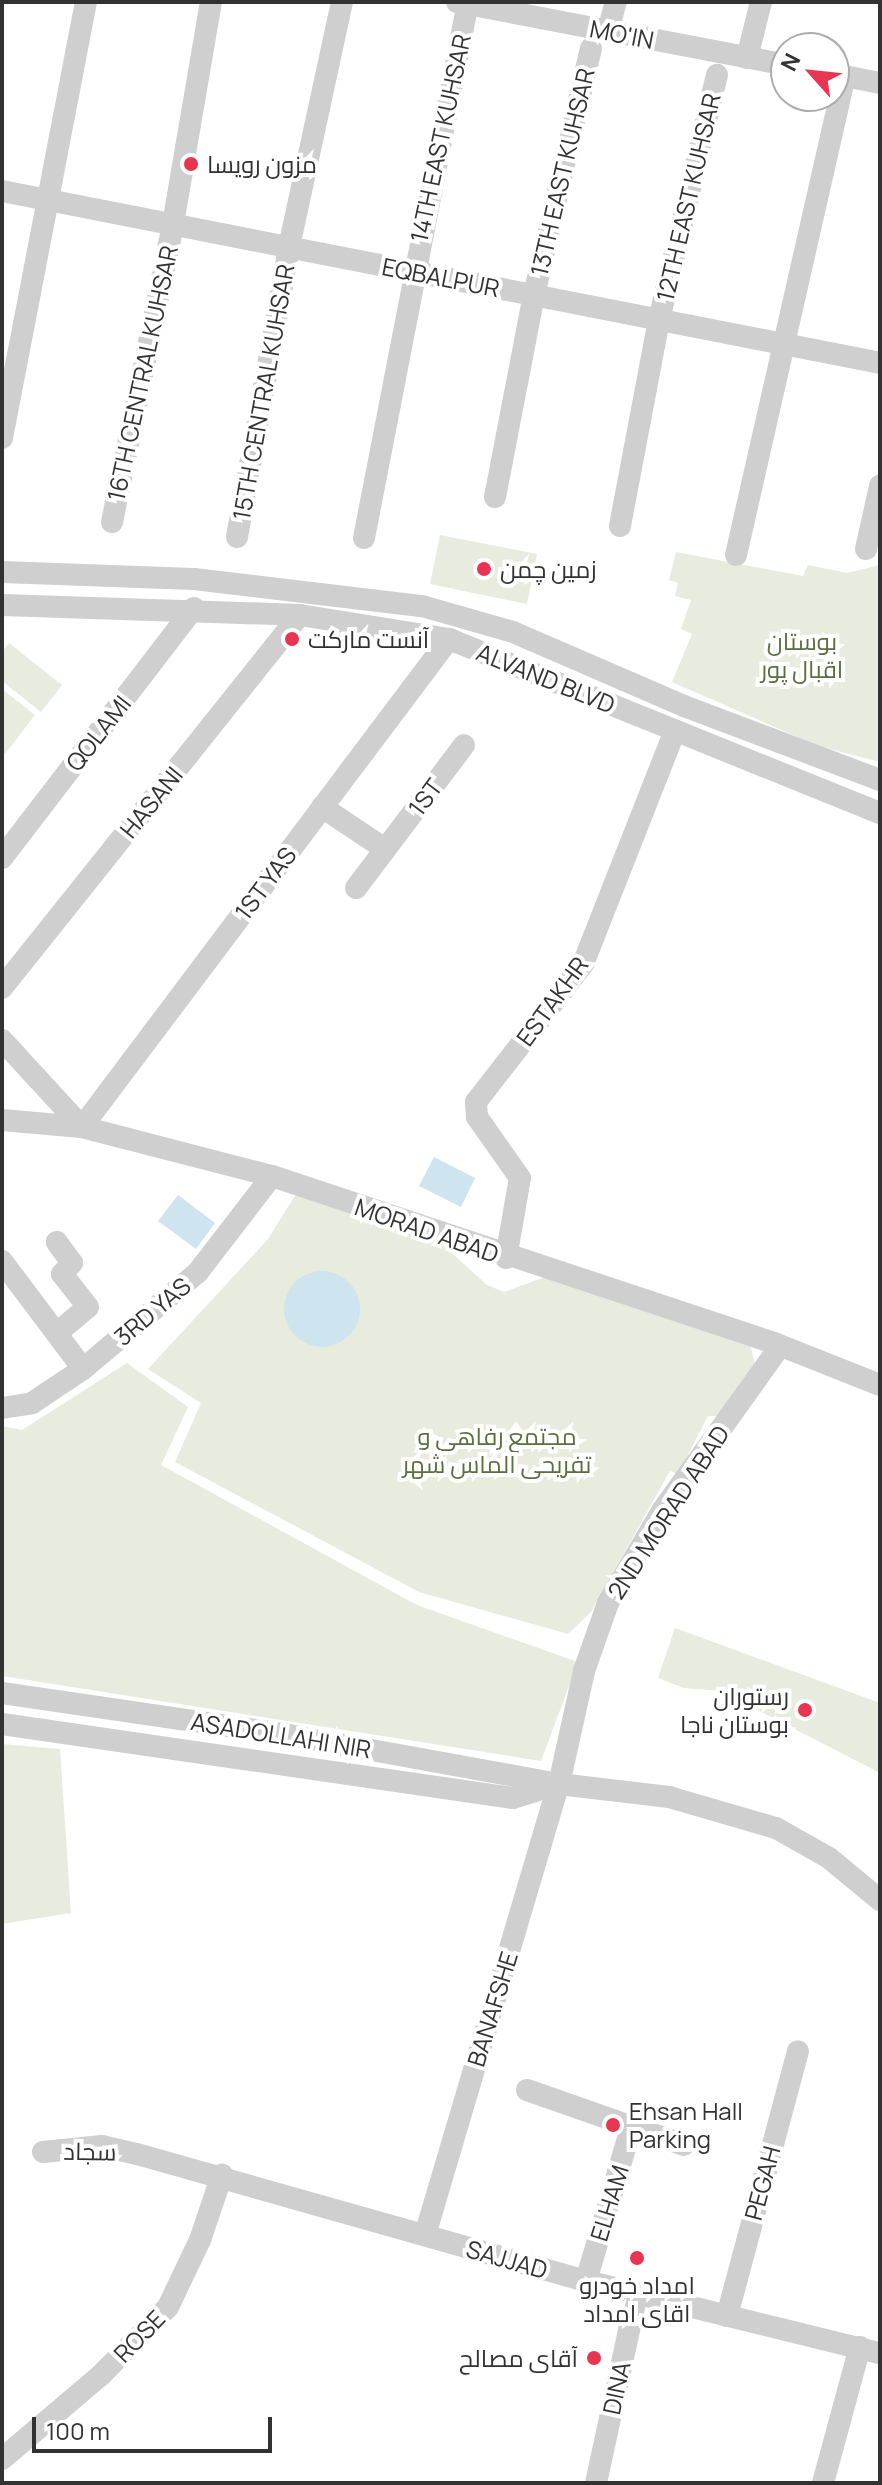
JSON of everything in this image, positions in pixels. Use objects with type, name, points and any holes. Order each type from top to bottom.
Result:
[{"type":"street","points":[[2,438],[44,199],[86,2]]},
{"type":"street","name":"16TH CENTRAL KUHSAR","points":[[112,522],[173,224],[211,2]]},
{"type":"street","name":"15TH CENTRAL KUHSAR","points":[[237,537],[289,247],[342,2]]},
{"type":"street","points":[[608,31],[616,2]]},
{"type":"street","points":[[747,58],[761,2]]},
{"type":"street","name":"MO'IN","points":[[464,3],[770,62]]},
{"type":"street","name":"14TH EAST KUHSAR","points":[[364,538],[464,3]]},
{"type":"street","name":"13TH EAST KUHSAR","points":[[495,497],[534,295],[591,49]]},
{"type":"street","name":"12TH EAST KUHSAR","points":[[620,526],[659,320],[717,75]]},
{"type":"street","points":[[850,77],[880,83]]},
{"type":"street","points":[[736,555],[832,112]]},
{"type":"street","name":"EQBALPUR","points":[[2,191],[880,363]]},
{"type":"street","points":[[866,549],[880,486]]},
{"type":"street","name":"ALVAND BLVD","points":[[2,572],[194,579],[422,606],[513,632],[684,706],[880,780]]},
{"type":"street","points":[[194,579],[194,608]]},
{"type":"street","name":"ALVAND BLVD","points":[[2,605],[194,608],[300,615],[449,639],[880,813]]},
{"type":"street","name":"QOLAMI","points":[[2,858],[194,608]]},
{"type":"street","name":"HASANI","points":[[2,988],[300,615]]},
{"type":"street","points":[[502,658],[513,632]]},
{"type":"street","name":"1ST YAS","points":[[82,1127],[449,639]]},
{"type":"street","name":"ESTAKHR","points":[[506,1258],[520,1178],[477,1117],[476,1102],[583,964],[675,731]]},
{"type":"street","name":"1ST","points":[[356,888],[464,745]]},
{"type":"street","points":[[322,807],[385,849]]},
{"type":"street","points":[[2,1040],[82,1127]]},
{"type":"street","name":"MORAD ABAD","points":[[2,1120],[82,1127],[272,1176],[506,1258],[780,1346],[880,1385]]},
{"type":"street","name":"3RD YAS","points":[[2,1408],[32,1403],[83,1369],[198,1272],[272,1176]]},
{"type":"street","points":[[57,1242],[72,1263],[62,1274],[88,1307],[57,1333]]},
{"type":"street","points":[[2,1261],[83,1369]]},
{"type":"street","name":"2ND MORAD ABAD","points":[[559,1784],[584,1671],[608,1603],[662,1511],[780,1346]]},
{"type":"street","name":"ASADOLLAHI NIR","points":[[2,1693],[289,1735],[559,1784],[669,1797],[752,1820],[829,1858],[880,1900]]},
{"type":"street","name":"ASADOLLAHI NIR","points":[[2,1724],[513,1798],[559,1784]]},
{"type":"street","name":"BANAFSHE","points":[[425,2235],[559,1784]]},
{"type":"street","name":"PEGAH","points":[[727,2316],[798,2051]]},
{"type":"street","points":[[527,2090],[684,2145]]},
{"type":"street","name":"ELHAM","points":[[586,2281],[632,2125]]},
{"type":"street","name":"SAJJAD","points":[[43,2152],[102,2146],[222,2175],[586,2281],[870,2350]]},
{"type":"street","name":"ROSE","points":[[2,2459],[101,2375],[168,2307],[200,2240],[222,2175]]},
{"type":"street","name":"DINA","points":[[596,2483],[637,2293]]},
{"type":"street","points":[[823,2483],[870,2350]]},
{"type":"green space","name":"زمین چمن","points":[[440,535],[537,554],[527,604],[430,584]]},
{"type":"green space","name":"بوستان اقبال پور","points":[[676,552],[803,576],[808,565],[847,573],[880,565],[880,762],[818,746],[672,682],[692,634],[681,629],[691,600],[675,596],[678,583],[669,580]]},
{"type":"green space","points":[[9,643],[62,685],[41,712],[2,681],[2,652]]},
{"type":"green space","points":[[2,689],[35,715],[2,758]]},
{"type":"green space","name":"مجتمع رفاهی و تفریحی الماس شهر","points":[[301,1186],[434,1237],[487,1285],[504,1292],[545,1277],[751,1347],[755,1365],[721,1416],[708,1416],[678,1474],[670,1471],[591,1612],[568,1634],[419,1592],[175,1462],[201,1403],[148,1369],[268,1239]]},
{"type":"green space","points":[[127,1363],[188,1407],[161,1465],[417,1605],[578,1662],[541,1761],[2,1676],[2,1426],[22,1430]]},
{"type":"green space","points":[[675,1628],[880,1703],[880,1773],[721,1691],[684,1688],[658,1678]]},
{"type":"green space","points":[[2,1744],[60,1749],[71,1913],[2,1924]]},
{"type":"water","points":[[434,1157],[475,1178],[461,1207],[419,1186]]},
{"type":"water","points":[[178,1195],[215,1223],[196,1249],[158,1221]]},
{"type":"water","points":[[322,1271],[337,1274],[349,1282],[357,1294],[360,1309],[357,1324],[349,1336],[337,1344],[322,1347],[307,1344],[295,1336],[287,1324],[284,1309],[287,1294],[295,1282],[307,1274]]},
{"type":"place","name":"مزون رویسا","points":[[191,164]]},
{"type":"place","name":"زمین چمن","points":[[484,569]]},
{"type":"place","name":"آنست مارکت","points":[[292,639]]},
{"type":"place","name":"رستوران بوستان ناجا","points":[[805,1710]]},
{"type":"place","name":"Ehsan Hall Parking","points":[[613,2125]]},
{"type":"place","name":"امداد خودرو اقای امداد","points":[[637,2258]]},
{"type":"place","name":"آقای مصالح","points":[[594,2358]]}]
